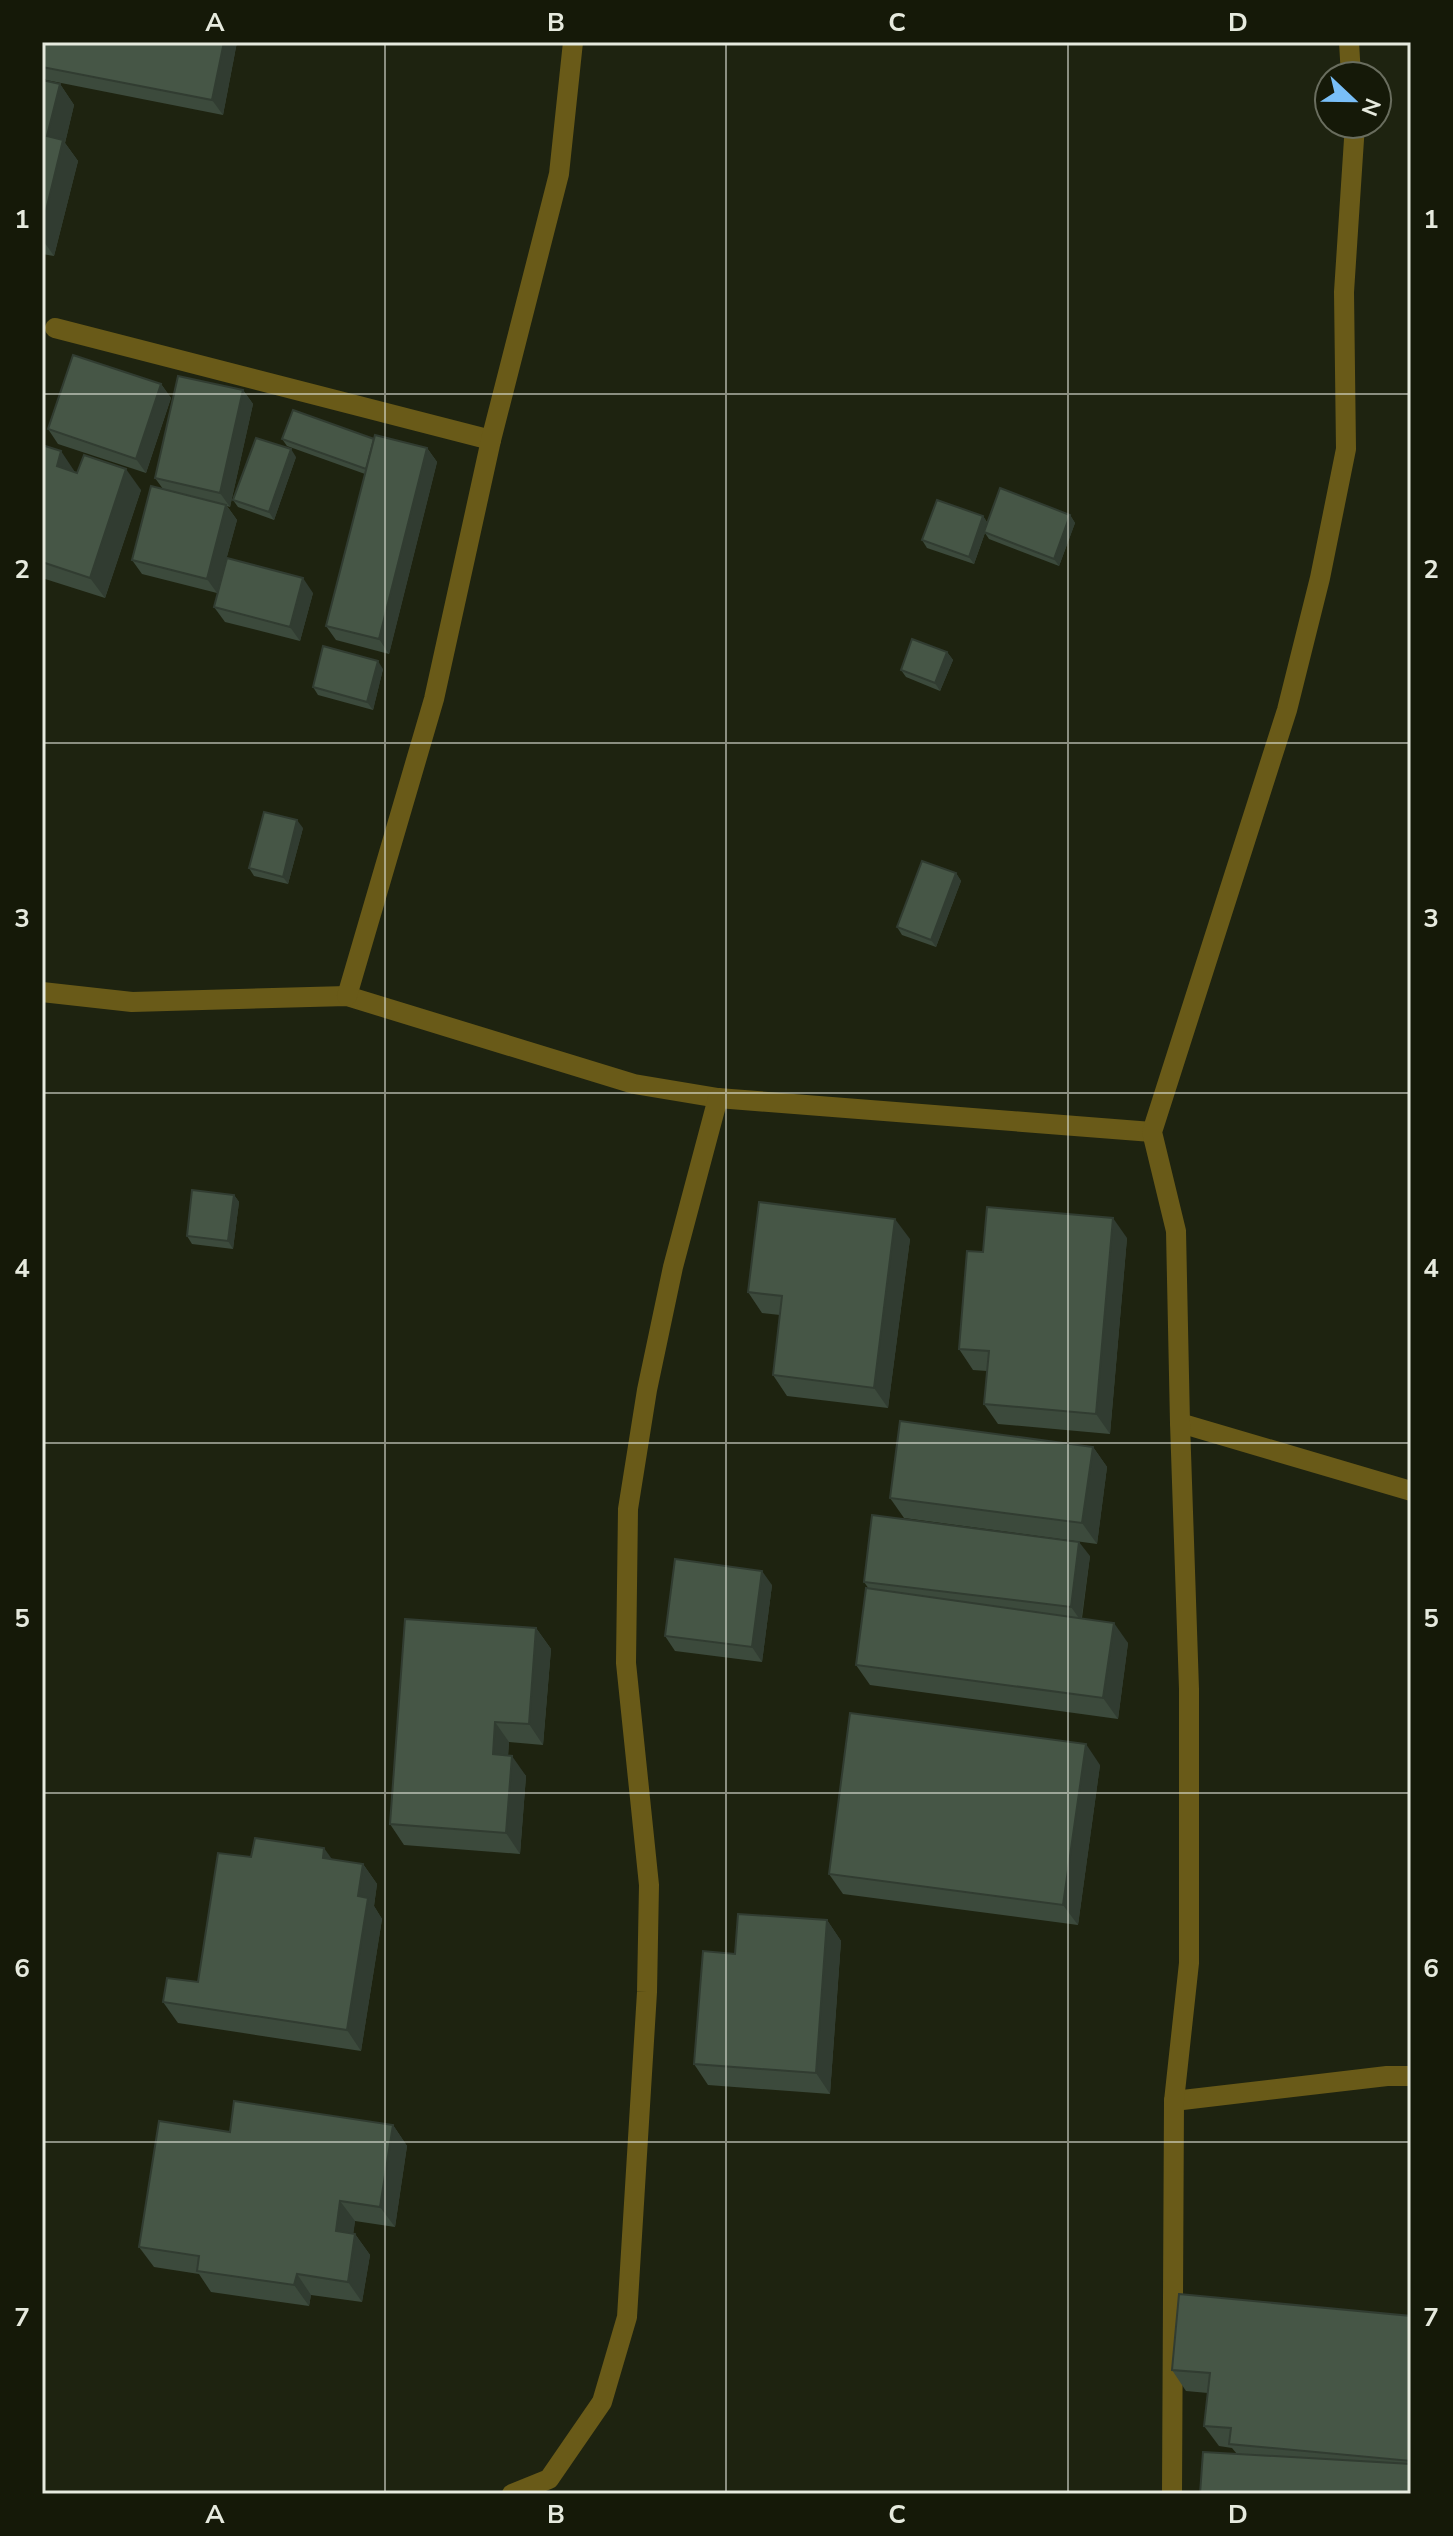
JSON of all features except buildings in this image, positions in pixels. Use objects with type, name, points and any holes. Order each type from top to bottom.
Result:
[{"type":"street","points":[[347,996],[434,699],[491,440],[559,174],[573,42]]},
{"type":"street","points":[[1172,2494],[1174,2101],[1189,1963],[1189,1689],[1176,1231],[1152,1132],[1287,710],[1323,564],[1346,449],[1344,292],[1354,140]]},
{"type":"street","points":[[55,328],[491,440]]},
{"type":"street","points":[[42,992],[132,1002],[347,996],[634,1084],[718,1098],[1152,1132]]},
{"type":"street","points":[[512,2494],[549,2479],[602,2402],[627,2317],[647,1992],[649,1885],[626,1663],[628,1509],[647,1390],[673,1267],[718,1098]]},
{"type":"street","points":[[1180,1423],[1411,1491]]},
{"type":"street","points":[[1174,2101],[1387,2076],[1411,2076]]}]
